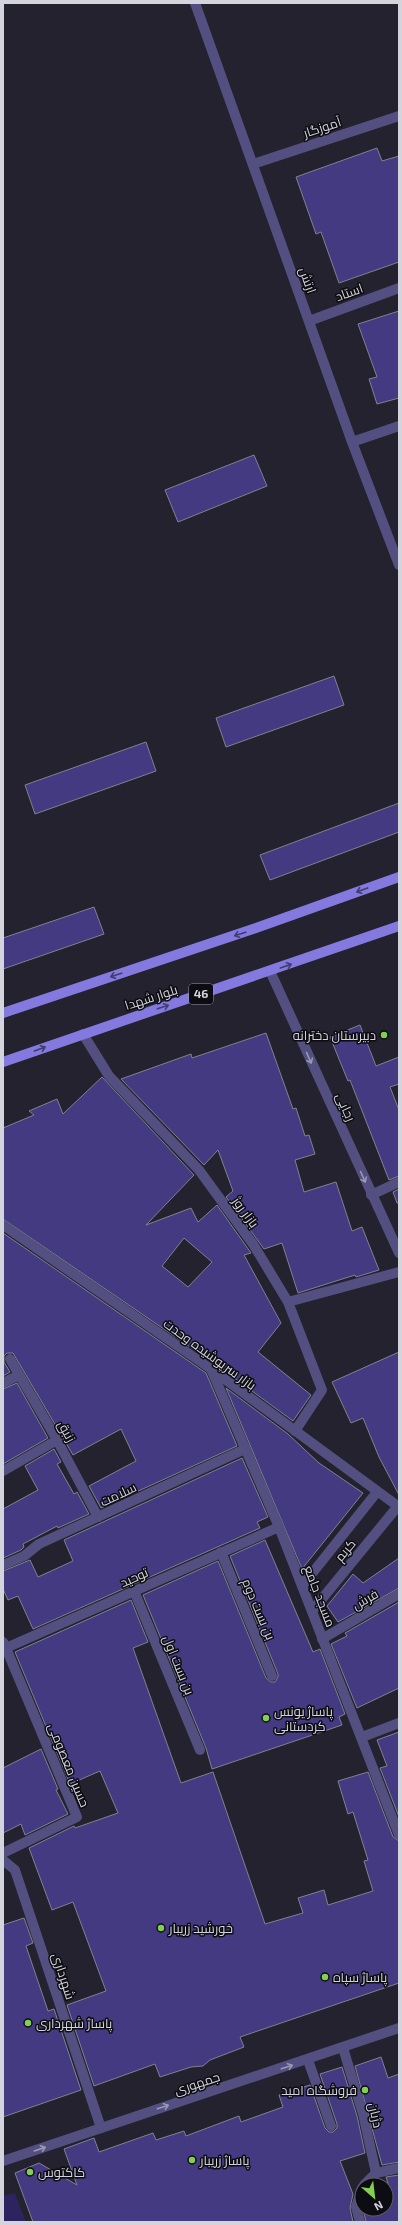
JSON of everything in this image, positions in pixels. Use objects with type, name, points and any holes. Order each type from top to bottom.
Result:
[{"type":"main road","points":[[3,1013],[256,928],[399,877]]},
{"type":"main road","name":"بلوار شهدا","points":[[3,1062],[399,926]]},
{"type":"street","name":"ارتش","points":[[195,3],[352,442],[399,565]]},
{"type":"street","name":"آموزگار","points":[[253,164],[399,116]]},
{"type":"street","name":"استاد","points":[[309,321],[399,288]]},
{"type":"street","points":[[352,442],[399,426]]},
{"type":"street","name":"رجایی","points":[[270,971],[371,1195],[399,1253]]},
{"type":"street","name":"بازار روژ","points":[[83,1034],[109,1076],[199,1170],[254,1244],[288,1302],[322,1390],[295,1431]]},
{"type":"street","points":[[371,1195],[399,1182]]},
{"type":"street","name":"بازار سرپوشیده وحدت","points":[[3,1226],[211,1369],[399,1507]]},
{"type":"street","points":[[288,1302],[399,1272]]},
{"type":"street","name":"زنبق","points":[[10,1359],[57,1440],[98,1517]]},
{"type":"street","name":"مسجد جامع","points":[[211,1369],[279,1527],[399,1835]]},
{"type":"street","points":[[3,1383],[19,1375]]},
{"type":"street","points":[[3,1471],[57,1440]]},
{"type":"street","name":"سلامت","points":[[3,1565],[24,1556],[39,1544],[245,1449]]},
{"type":"street","points":[[302,1586],[377,1492]]},
{"type":"street","name":"کریم","points":[[312,1611],[399,1507]]},
{"type":"street","name":"توحید","points":[[5,1645],[134,1591],[279,1527]]},
{"type":"street","name":"بن بست دوم","points":[[221,1552],[272,1676]]},
{"type":"street","name":"بن بست اول","points":[[134,1591],[200,1750]]},
{"type":"street","name":"فرش","points":[[322,1639],[399,1594]]},
{"type":"street","name":"حسین معصومی","points":[[3,1853],[76,1817],[5,1645]]},
{"type":"street","points":[[362,1737],[399,1723]]},
{"type":"street","name":"شهرداری","points":[[3,1860],[15,1870],[101,2128]]},
{"type":"street","name":"جمهوری","points":[[3,2161],[308,2060],[399,2028]]},
{"type":"street","name":"دژبان","points":[[343,2048],[363,2114],[376,2173]]},
{"type":"street","points":[[308,2060],[331,2126]]},
{"type":"street","points":[[372,2177],[376,2173],[399,2168]]},
{"type":"shaded area","points":[[15,2193],[26,2222],[3,2222],[3,2196]]},
{"type":"building","points":[[377,148],[382,161],[399,156],[399,262],[339,283],[321,232],[316,234],[296,177]]},
{"type":"building","points":[[399,311],[399,398],[377,404],[369,379],[377,377],[358,324]]},
{"type":"building","points":[[254,455],[267,486],[178,522],[165,490]]},
{"type":"building","points":[[334,676],[344,705],[226,747],[216,718]]},
{"type":"building","points":[[146,742],[156,771],[35,814],[25,785]]},
{"type":"building","points":[[399,803],[399,832],[270,880],[260,855]]},
{"type":"building","points":[[94,907],[104,934],[3,969],[3,938]]},
{"type":"building","points":[[360,1025],[376,1066],[399,1057],[399,1084],[390,1087],[399,1110],[399,1176],[389,1180],[350,1080],[348,1081],[330,1037]]},
{"type":"building","points":[[266,1033],[293,1109],[296,1108],[305,1136],[309,1135],[315,1154],[295,1160],[304,1192],[336,1182],[352,1231],[362,1227],[379,1270],[356,1277],[355,1275],[298,1293],[282,1243],[264,1249],[226,1197],[233,1191],[218,1150],[204,1165],[121,1079],[191,1054],[192,1058]]},
{"type":"building","points":[[102,1077],[194,1175],[146,1225],[191,1208],[198,1222],[217,1205],[251,1253],[244,1255],[281,1323],[258,1352],[311,1395],[293,1421],[215,1364],[3,1219],[3,1128],[34,1115],[29,1111],[57,1099],[63,1114]],"holes":[[[184,1238],[212,1262],[188,1287],[162,1266]]]},
{"type":"building","points":[[399,1189],[399,1203],[397,1203],[393,1192]]},
{"type":"building","points":[[3,1233],[206,1373],[237,1446],[101,1508],[89,1486],[136,1461],[121,1429],[73,1455],[13,1353],[7,1353],[4,1356],[4,1362],[10,1372],[3,1376]]},
{"type":"building","points":[[399,1352],[399,1495],[379,1457],[363,1418],[351,1423],[332,1382]]},
{"type":"building","points":[[17,1383],[48,1438],[3,1464],[3,1389]]},
{"type":"building","points":[[226,1388],[288,1434],[319,1463],[363,1493],[302,1569]]},
{"type":"building","points":[[54,1449],[61,1462],[57,1464],[74,1494],[77,1492],[89,1514],[58,1528],[57,1526],[23,1544],[24,1547],[21,1550],[3,1558],[3,1509],[38,1490],[25,1466]]},
{"type":"building","points":[[242,1458],[268,1517],[257,1522],[260,1528],[33,1629],[18,1596],[8,1600],[3,1589],[3,1571],[30,1560],[38,1577],[73,1561],[64,1540]]},
{"type":"building","points":[[265,1540],[313,1652],[320,1649],[345,1714],[339,1717],[342,1725],[212,1769],[206,1748],[143,1595],[218,1561],[266,1678],[271,1682],[275,1682],[278,1674],[230,1556]]},
{"type":"building","points":[[399,1558],[399,1588],[338,1622],[327,1606],[353,1574],[363,1583]]},
{"type":"building","points":[[131,1600],[148,1642],[133,1648],[181,1783],[213,1772],[265,1924],[303,1913],[298,1898],[324,1890],[328,1905],[373,1891],[364,1861],[368,1860],[353,1812],[348,1814],[338,1781],[368,1772],[393,1837],[399,1841],[399,1983],[240,2037],[244,2047],[210,2060],[203,2066],[191,2067],[160,2077],[155,2064],[94,2086],[67,2005],[106,1991],[73,1902],[52,1910],[29,1848],[74,1826],[75,1828],[118,1813],[100,1771],[70,1784],[15,1652]]},
{"type":"building","points":[[399,1602],[399,1688],[357,1708],[331,1644],[347,1636],[345,1633]]},
{"type":"building","points":[[399,1732],[399,1817],[380,1768],[387,1766],[377,1740]]},
{"type":"building","points":[[41,1749],[58,1789],[56,1790],[68,1814],[25,1835],[21,1824],[3,1833],[3,1768]]},
{"type":"building","name":"پاساژ شهرداری","points":[[24,1918],[33,1943],[26,1946],[48,2011],[54,2009],[81,2090],[3,2117],[3,1925]]},
{"type":"building","points":[[381,2057],[388,2078],[399,2074],[399,2162],[382,2165],[355,2066]]},
{"type":"building","points":[[342,2067],[357,2116],[365,2153],[340,2161],[353,2194],[350,2208],[353,2222],[33,2222],[15,2173],[39,2163],[77,2185],[64,2149],[94,2138],[99,2152],[153,2133],[156,2140],[184,2131],[186,2136],[239,2116],[241,2122],[283,2107],[279,2095],[310,2085],[325,2128],[329,2132],[333,2132],[337,2128],[337,2124],[320,2074]]},
{"type":"building","points":[[399,2175],[399,2222],[366,2222],[365,2217],[394,2217],[394,2177],[386,2177]]},
{"type":"place","name":"دبیرستان دخترانه","points":[[384,1035]]},
{"type":"place","name":"پاساژ یونس کردستانی","points":[[266,1718]]},
{"type":"place","name":"خورشید زریبار","points":[[161,1928]]},
{"type":"place","name":"پاساژ سپاه","points":[[325,1977]]},
{"type":"place","name":"پاساژ شهرداری","points":[[28,2023]]},
{"type":"place","name":"فروشگاه امید","points":[[365,2090]]},
{"type":"place","name":"پاساژ زریبار","points":[[192,2160]]},
{"type":"place","name":"کاکتوس","points":[[30,2172]]}]
